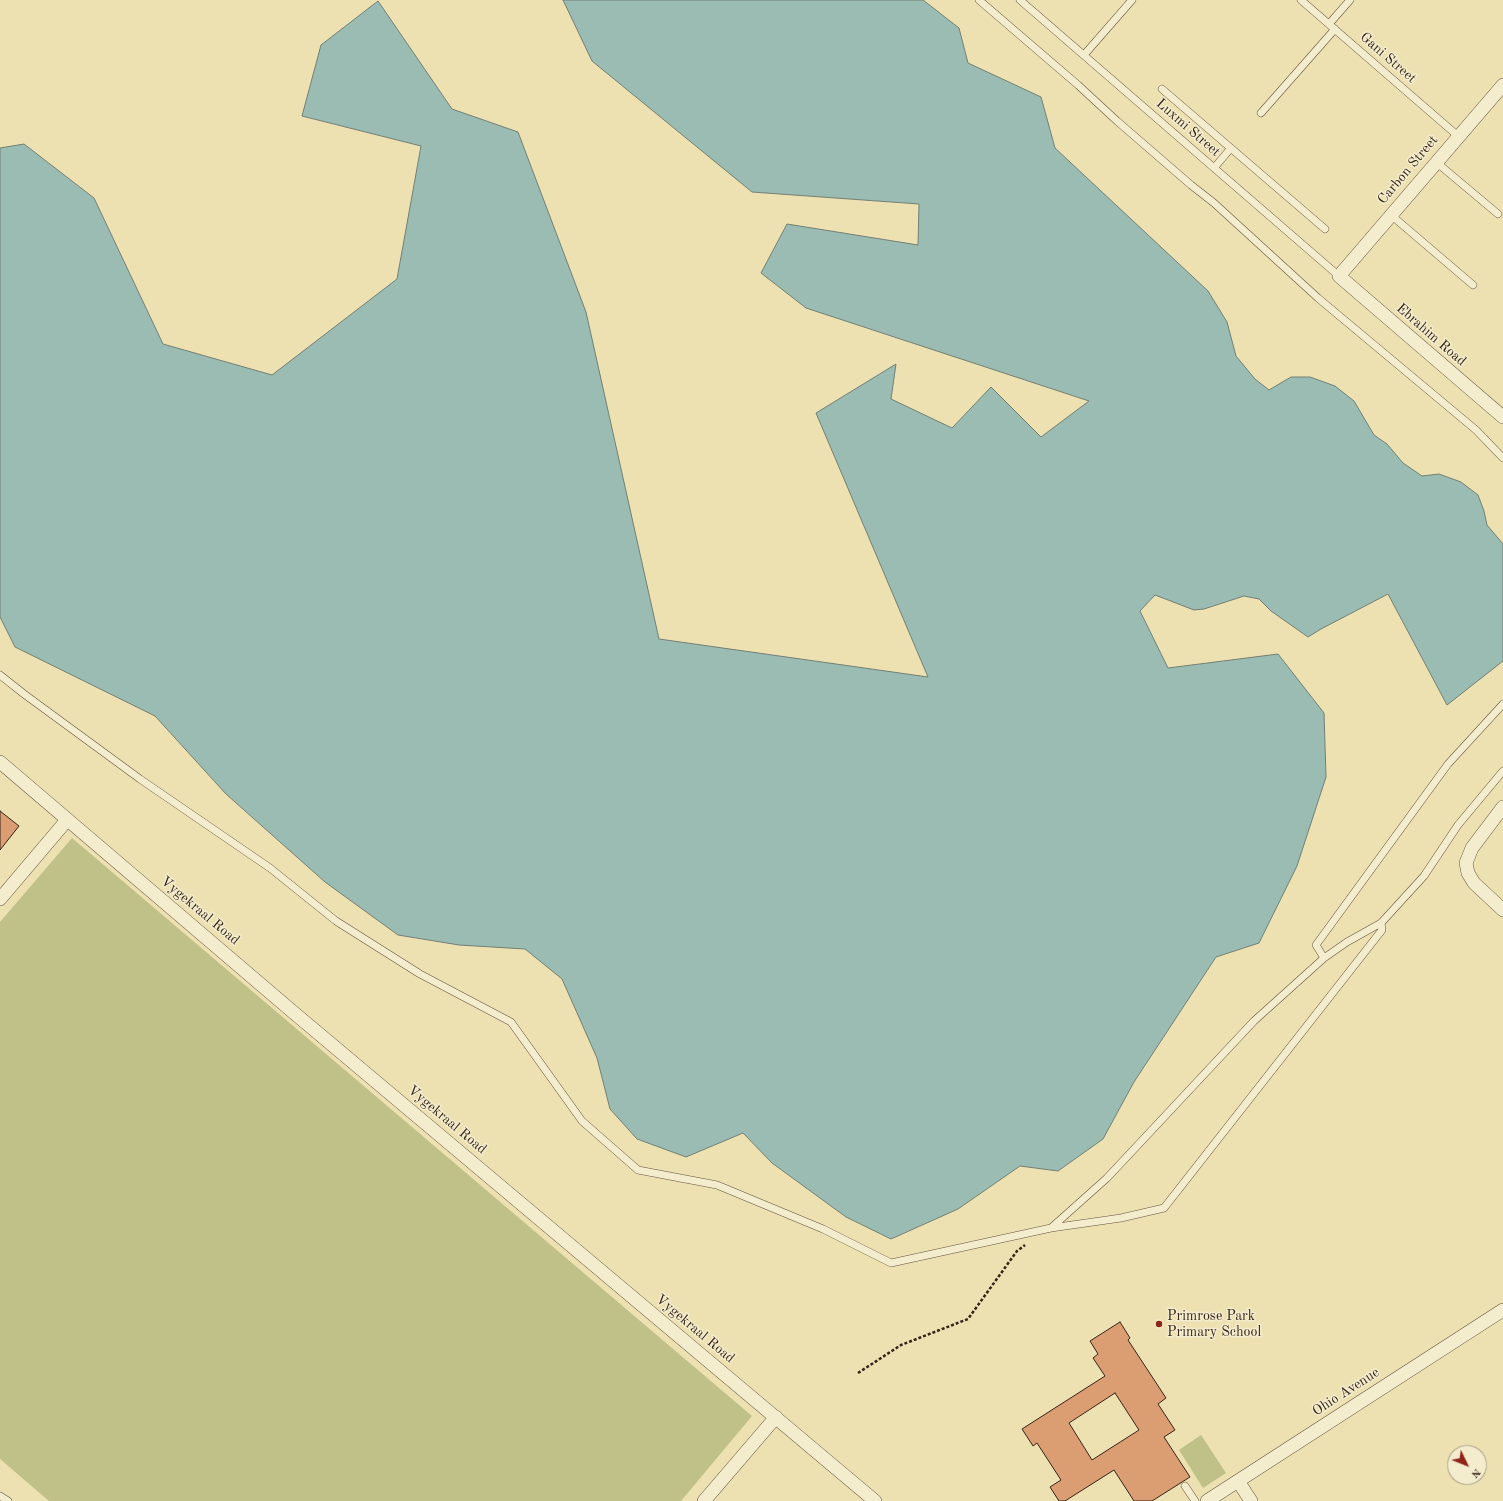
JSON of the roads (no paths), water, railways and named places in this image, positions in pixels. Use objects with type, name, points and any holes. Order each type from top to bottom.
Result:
[{"type":"street","name":"Carbon Street","points":[[1339,276],[1503,85]]},
{"type":"street","name":"Ebrahim Road","points":[[1339,276],[1503,418]]},
{"type":"street","name":"Vygekraal Road","points":[[0,762],[287,1006],[875,1501]]},
{"type":"street","points":[[1503,807],[1472,848],[1466,863],[1468,873],[1474,883],[1503,910]]},
{"type":"street","points":[[0,899],[67,820]]},
{"type":"street","name":"Ohio Avenue","points":[[1207,1501],[1503,1310]]},
{"type":"street","points":[[704,1501],[776,1417]]},
{"type":"street","points":[[1238,1481],[1251,1501]]},
{"type":"lane","points":[[979,0],[1191,185],[1214,203],[1318,298],[1476,430],[1503,458]]},
{"type":"lane","name":"Luxmi Street","points":[[1020,0],[1339,276]]},
{"type":"lane","points":[[1084,55],[1132,0]]},
{"type":"lane","name":"Gani Street","points":[[1301,0],[1458,136]]},
{"type":"lane","points":[[1261,113],[1332,27],[1350,0]]},
{"type":"lane","points":[[1162,89],[1325,229]]},
{"type":"lane","points":[[1214,168],[1231,148]]},
{"type":"lane","points":[[1436,162],[1498,214]]},
{"type":"lane","points":[[1391,215],[1473,285]]},
{"type":"lane","points":[[0,675],[140,779],[270,868],[336,921],[420,974],[511,1022],[582,1121],[638,1170],[717,1185],[823,1229],[891,1263],[1051,1228],[1121,1218],[1164,1208],[1382,930],[1381,923]]},
{"type":"lane","points":[[1324,958],[1316,945],[1320,939],[1448,764],[1503,704]]},
{"type":"lane","points":[[1051,1228],[1106,1178],[1254,1021],[1324,958],[1347,942],[1381,923],[1424,876],[1458,825],[1503,771]]},
{"type":"lane","points":[[1185,1486],[1194,1501]]},
{"type":"lane","points":[[0,1496],[8,1501]]},
{"type":"water","points":[[563,0],[923,0],[959,28],[968,63],[1041,97],[1055,148],[1208,291],[1227,322],[1236,356],[1255,379],[1269,390],[1291,377],[1310,377],[1335,386],[1354,401],[1374,435],[1387,444],[1403,463],[1422,476],[1439,474],[1461,482],[1478,495],[1487,525],[1503,544],[1503,661],[1447,705],[1388,594],[1308,637],[1271,611],[1259,599],[1244,596],[1204,609],[1194,610],[1155,595],[1140,611],[1168,668],[1278,654],[1324,713],[1326,777],[1297,866],[1259,943],[1216,957],[1134,1082],[1103,1139],[1058,1171],[1020,1166],[958,1209],[891,1239],[846,1217],[772,1163],[743,1133],[686,1157],[637,1139],[610,1109],[597,1058],[562,979],[525,949],[459,945],[398,935],[325,882],[226,794],[155,716],[15,647],[0,617],[0,148],[24,144],[94,198],[163,344],[272,375],[397,279],[421,146],[302,116],[321,45],[378,1],[452,109],[518,132],[586,312],[659,639],[928,677],[816,413],[896,364],[891,399],[952,428],[991,387],[1041,437],[1089,401],[806,308],[761,273],[787,224],[918,245],[919,204],[752,192],[592,61]]},
{"type":"place","name":"Primrose Park Primary School","points":[[1159,1324]]}]
